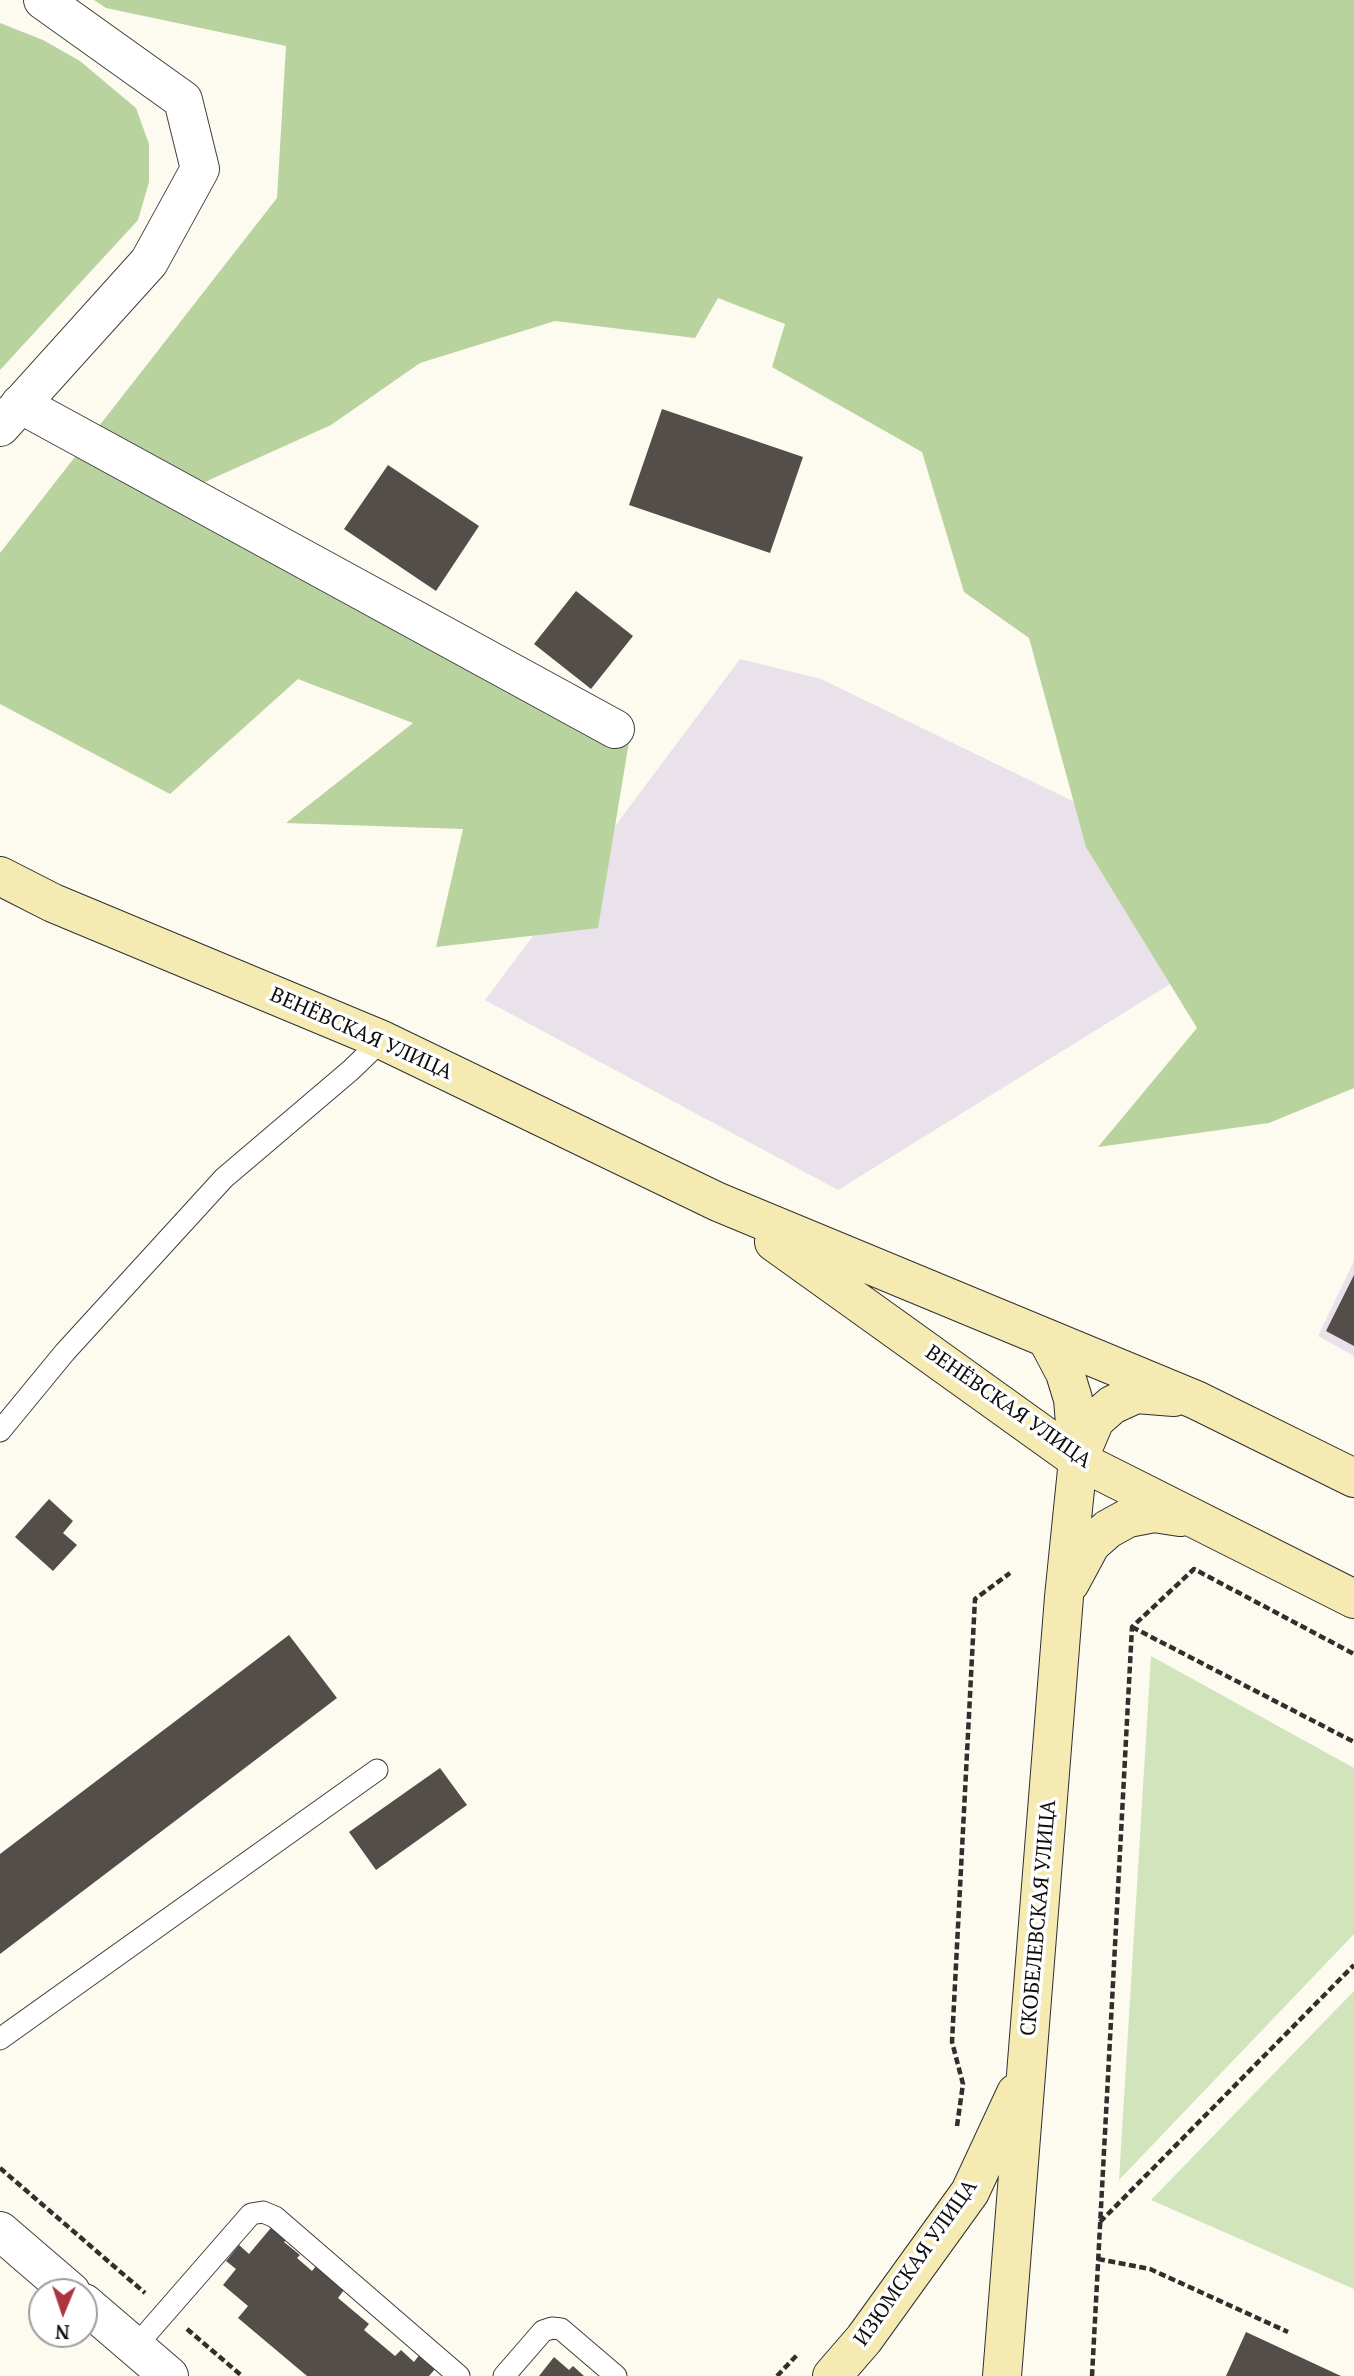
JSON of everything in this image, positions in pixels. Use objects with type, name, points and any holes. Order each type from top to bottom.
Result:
[{"type":"street","points":[[43,0],[183,100],[200,169],[149,262],[10,415],[615,729]]},
{"type":"street","name":"ВЕНЁВСКАЯ УЛИЦА","points":[[0,876],[53,903],[382,1040],[718,1202],[1196,1400],[1354,1478]]},
{"type":"street","name":"ВЕНЁВСКАЯ УЛИЦА","points":[[718,1202],[1078,1460],[1354,1600]]},
{"type":"street","points":[[1047,1339],[1065,1373],[1073,1399],[1078,1460]]},
{"type":"street","points":[[1078,1460],[1095,1420],[1112,1405],[1136,1394],[1196,1400]]},
{"type":"street","name":"СКОБЕЛЕВСКАЯ УЛИЦА","points":[[1002,2376],[1064,1597],[1078,1460]]},
{"type":"street","points":[[1064,1597],[1085,1554],[1108,1529],[1128,1518],[1154,1513],[1189,1518]]},
{"type":"street","name":"ИЗЮМСКАЯ УЛИЦА","points":[[832,2376],[864,2339],[971,2192],[1027,2069]]},
{"type":"street","points":[[0,2231],[55,2278]]},
{"type":"street","points":[[98,2315],[169,2376]]},
{"type":"lane","points":[[0,1431],[65,1352],[224,1178],[351,1070],[382,1040]]},
{"type":"lane","points":[[0,2039],[377,1770]]},
{"type":"lane","points":[[135,2347],[251,2214],[262,2212],[275,2217],[459,2376]]},
{"type":"lane","points":[[504,2376],[542,2331],[552,2328],[561,2329],[616,2376]]},
{"type":"path","points":[[1092,2376],[1132,1627],[1194,1569],[1354,1654]]},
{"type":"path","points":[[956,2131],[963,2084],[952,2042],[975,1599],[1010,1573]]},
{"type":"path","points":[[1132,1627],[1354,1742]]},
{"type":"path","points":[[1100,2222],[1354,1965]]},
{"type":"path","points":[[0,2168],[242,2376]]},
{"type":"path","points":[[1098,2259],[1150,2269],[1288,2332]]},
{"type":"shaded area","points":[[740,659],[821,679],[1293,908],[838,1190],[485,1000]]},
{"type":"shaded area","points":[[1354,1261],[1354,1356],[1318,1336]]},
{"type":"green space","points":[[94,0],[1354,0],[1354,1088],[1269,1123],[1098,1147],[1197,1028],[1086,847],[1029,638],[964,592],[922,452],[772,367],[785,324],[718,298],[695,338],[555,321],[420,363],[331,425],[196,486],[632,724],[598,928],[436,947],[463,829],[286,823],[413,723],[298,679],[170,794],[0,704],[0,553],[277,198],[286,46],[106,8]]},
{"type":"green space","points":[[0,23],[43,40],[80,61],[136,108],[149,144],[149,182],[138,220],[0,370]]},
{"type":"green space","points":[[1151,1656],[1354,1768],[1354,1934],[1119,2180]]},
{"type":"green space","points":[[1354,1991],[1354,2289],[1151,2200]]},
{"type":"building","points":[[662,409],[803,457],[770,553],[629,505]]},
{"type":"building","points":[[388,465],[479,526],[436,591],[344,529]]},
{"type":"building","points":[[576,591],[633,636],[591,689],[534,644]]},
{"type":"building","points":[[1354,1275],[1354,1346],[1326,1331]]},
{"type":"building","points":[[49,1499],[73,1521],[63,1533],[77,1545],[53,1571],[15,1537]]},
{"type":"building","points":[[289,1635],[337,1698],[0,1954],[0,1854]]},
{"type":"building","points":[[440,1768],[467,1805],[376,1870],[349,1832]]},
{"type":"building","points":[[275,2223],[290,2236],[284,2242],[300,2255],[297,2258],[312,2271],[316,2266],[344,2290],[338,2298],[369,2324],[364,2330],[395,2356],[401,2350],[414,2362],[420,2354],[436,2368],[429,2376],[307,2376],[238,2318],[248,2306],[223,2285],[236,2269],[226,2261],[239,2245],[249,2254]]},
{"type":"building","points":[[1246,2332],[1341,2376],[1226,2376]]},
{"type":"building","points":[[554,2357],[569,2370],[573,2366],[584,2376],[539,2376]]}]
